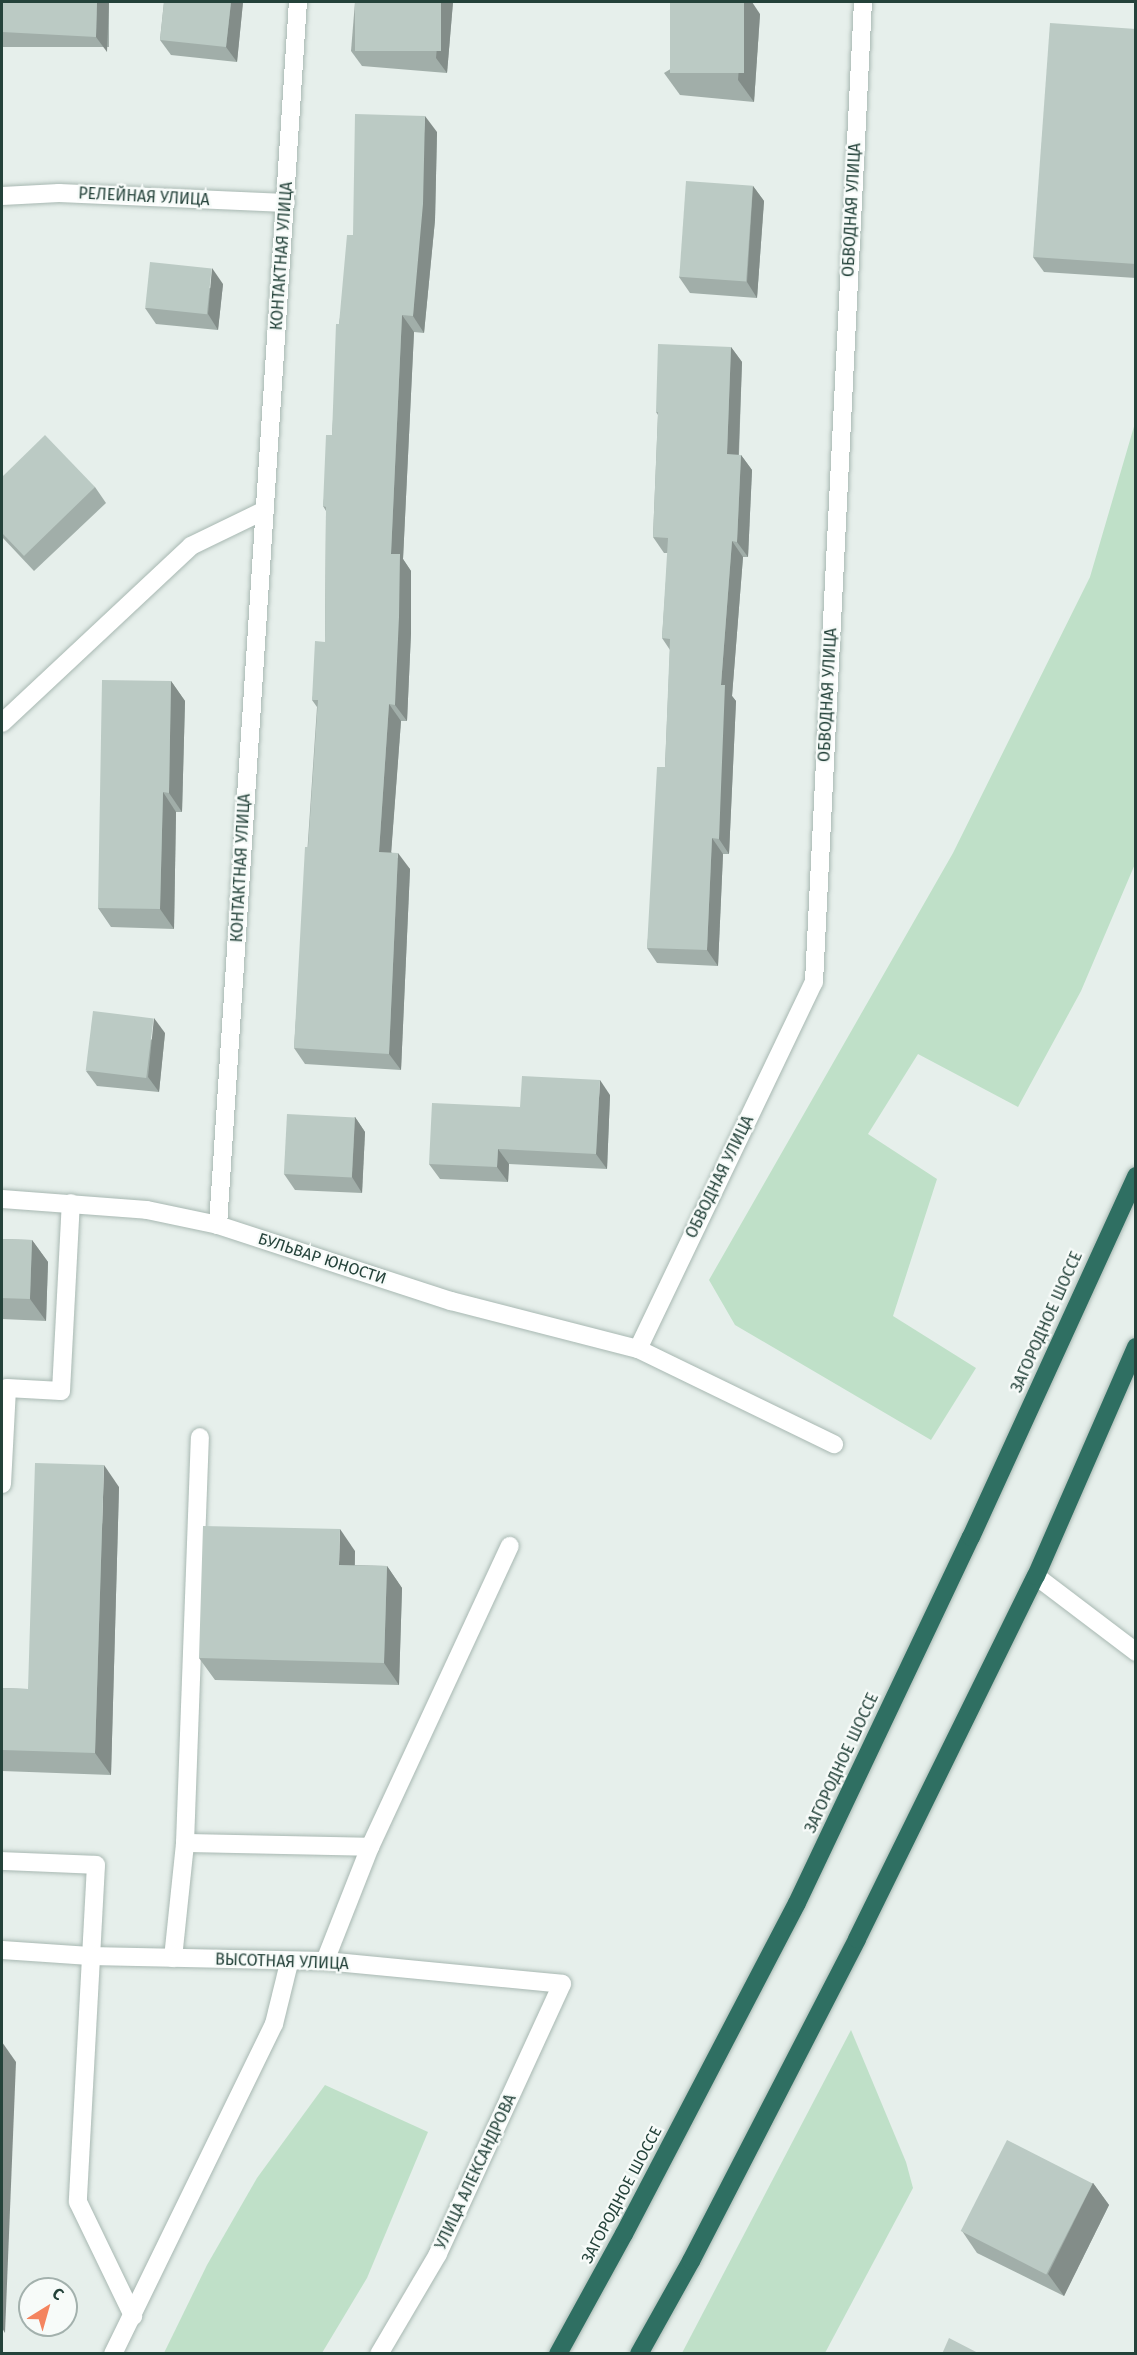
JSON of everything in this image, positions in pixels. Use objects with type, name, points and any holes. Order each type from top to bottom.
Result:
[{"type":"highway","name":"ЗАГОРОДНОЕ ШОССЕ","points":[[558,2354],[630,2224],[797,1903],[971,1537],[1136,1176]]},
{"type":"highway","points":[[639,2354],[691,2260],[852,1949],[1035,1576],[1136,1347]]},
{"type":"street","name":"КОНТАКТНАЯ УЛИЦА","points":[[218,1225],[298,2]]},
{"type":"street","name":"ОБВОДНАЯ УЛИЦА","points":[[638,1349],[814,982],[862,2]]},
{"type":"street","name":"РЕЛЕЙНАЯ УЛИЦА","points":[[2,196],[59,193],[286,203]]},
{"type":"street","points":[[2,723],[191,546],[263,511]]},
{"type":"street","name":"БУЛЬВАР ЮНОСТИ","points":[[2,1198],[147,1210],[218,1225],[450,1301],[638,1349],[834,1444]]},
{"type":"street","points":[[2,1484],[7,1388],[61,1391],[71,1203]]},
{"type":"street","points":[[173,1958],[185,1843],[200,1437]]},
{"type":"street","points":[[325,1961],[370,1847],[510,1545]]},
{"type":"street","points":[[1035,1576],[1136,1652]]},
{"type":"street","points":[[185,1843],[370,1847]]},
{"type":"street","points":[[2,1861],[96,1865],[78,2202],[133,2316]]},
{"type":"street","name":"ВЫСОТНАЯ УЛИЦА","points":[[2,1950],[90,1956],[289,1963],[325,1961],[562,1984]]},
{"type":"street","points":[[113,2354],[274,2024],[289,1963]]},
{"type":"street","name":"УЛИЦА АЛЕКСАНДРОВА","points":[[379,2354],[438,2254],[562,1984]]},
{"type":"green space","points":[[1135,423],[1135,864],[1081,991],[1018,1107],[918,1054],[868,1134],[937,1179],[893,1316],[976,1368],[931,1440],[735,1325],[709,1280],[953,853],[1090,577]]},
{"type":"green space","points":[[851,2030],[906,2162],[913,2188],[825,2353],[682,2353]]},
{"type":"green space","points":[[325,2085],[428,2132],[367,2278],[322,2353],[164,2353],[207,2265],[257,2178]]},
{"type":"building","points":[[2,2],[97,2],[96,37],[2,32]]},
{"type":"building","points":[[164,2],[231,2],[226,47],[160,40]]},
{"type":"building","points":[[355,2],[441,2],[441,51],[355,51]]},
{"type":"building","points":[[670,2],[744,2],[744,73],[670,73]]},
{"type":"building","points":[[1050,23],[1136,29],[1136,264],[1033,257]]},
{"type":"building","points":[[355,114],[425,116],[423,204],[413,316],[402,315],[391,554],[400,554],[399,617],[395,705],[389,704],[379,852],[398,853],[389,1054],[294,1048],[305,847],[308,847],[318,700],[312,700],[315,641],[325,642],[326,507],[323,506],[326,435],[332,435],[336,324],[339,324],[347,235],[353,235]]},
{"type":"building","points":[[686,181],[753,186],[746,281],[679,277]]},
{"type":"building","points":[[150,262],[212,268],[207,314],[145,308]]},
{"type":"building","points":[[658,344],[731,347],[727,454],[741,455],[737,542],[732,541],[721,685],[725,685],[719,839],[712,838],[707,950],[647,948],[657,767],[665,767],[670,639],[662,638],[668,538],[653,537]]},
{"type":"building","points":[[45,435],[95,487],[24,556],[2,533],[2,477]]},
{"type":"building","points":[[102,680],[171,681],[169,793],[163,792],[160,909],[98,908]]},
{"type":"building","points":[[93,1011],[154,1018],[146,1078],[86,1071]]},
{"type":"building","points":[[522,1076],[600,1080],[596,1154],[498,1149],[497,1167],[429,1164],[432,1103],[520,1107]]},
{"type":"building","points":[[287,1114],[355,1118],[352,1177],[284,1174]]},
{"type":"building","points":[[2,1239],[32,1240],[30,1299],[2,1298]]},
{"type":"building","points":[[35,1463],[104,1465],[95,1753],[2,1750],[2,1688],[28,1689]]},
{"type":"building","points":[[203,1526],[340,1529],[339,1565],[387,1566],[384,1663],[199,1658]]},
{"type":"building","points":[[1007,2140],[1093,2184],[1046,2274],[961,2231]]},
{"type":"building","points":[[949,2338],[980,2354],[942,2354]]}]
